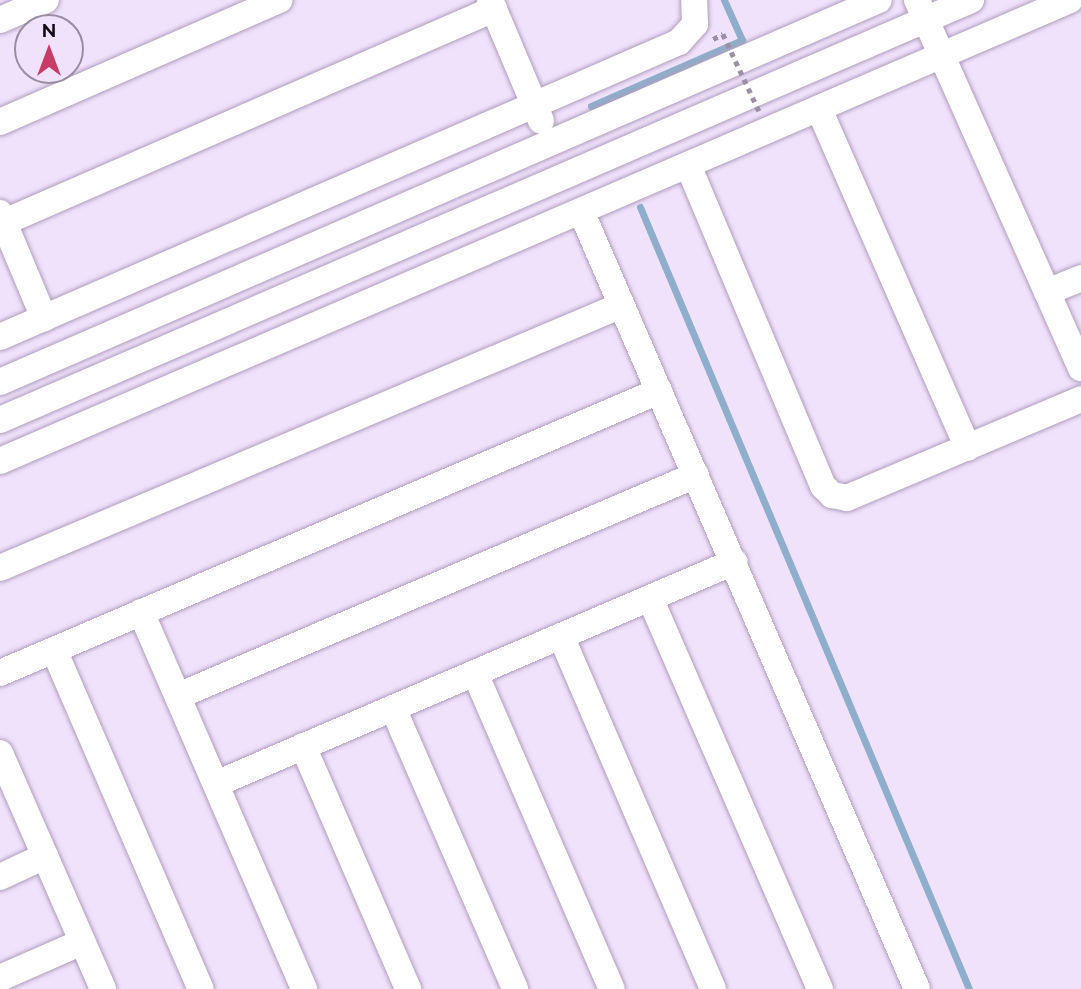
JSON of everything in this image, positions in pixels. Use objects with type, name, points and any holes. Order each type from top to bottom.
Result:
[{"type":"street","points":[[0,20],[46,0]]},
{"type":"street","points":[[0,121],[279,0]]},
{"type":"street","points":[[0,337],[679,42],[695,24],[694,0]]},
{"type":"street","points":[[0,382],[878,0]]},
{"type":"street","points":[[0,420],[564,176],[922,10],[971,0]]},
{"type":"street","points":[[0,461],[1070,0]]},
{"type":"street","points":[[44,318],[1,220],[492,5],[564,176]]},
{"type":"street","points":[[922,10],[1081,368]]},
{"type":"street","points":[[819,108],[968,448]]},
{"type":"street","points":[[688,165],[823,486],[832,495],[847,498],[1081,399]]},
{"type":"street","points":[[581,211],[917,989]]},
{"type":"street","points":[[1047,292],[1081,278]]},
{"type":"street","points":[[0,568],[622,305]]},
{"type":"street","points":[[0,673],[659,391]]},
{"type":"street","points":[[178,696],[696,475]]},
{"type":"street","points":[[216,784],[734,562]]},
{"type":"street","points":[[650,598],[820,989]]},
{"type":"street","points":[[141,612],[304,989]]},
{"type":"street","points":[[561,636],[713,989]]},
{"type":"street","points":[[54,650],[201,989]]},
{"type":"street","points":[[475,673],[612,989]]},
{"type":"street","points":[[393,708],[515,989]]},
{"type":"street","points":[[303,746],[408,989]]},
{"type":"street","points":[[2,763],[103,989]]},
{"type":"street","points":[[0,877],[45,856]]},
{"type":"street","points":[[0,978],[82,942]]},
{"type":"path","points":[[723,34],[760,114]]},
{"type":"waterway","points":[[591,106],[742,40],[724,0]]},
{"type":"waterway","points":[[640,207],[969,989]]}]
